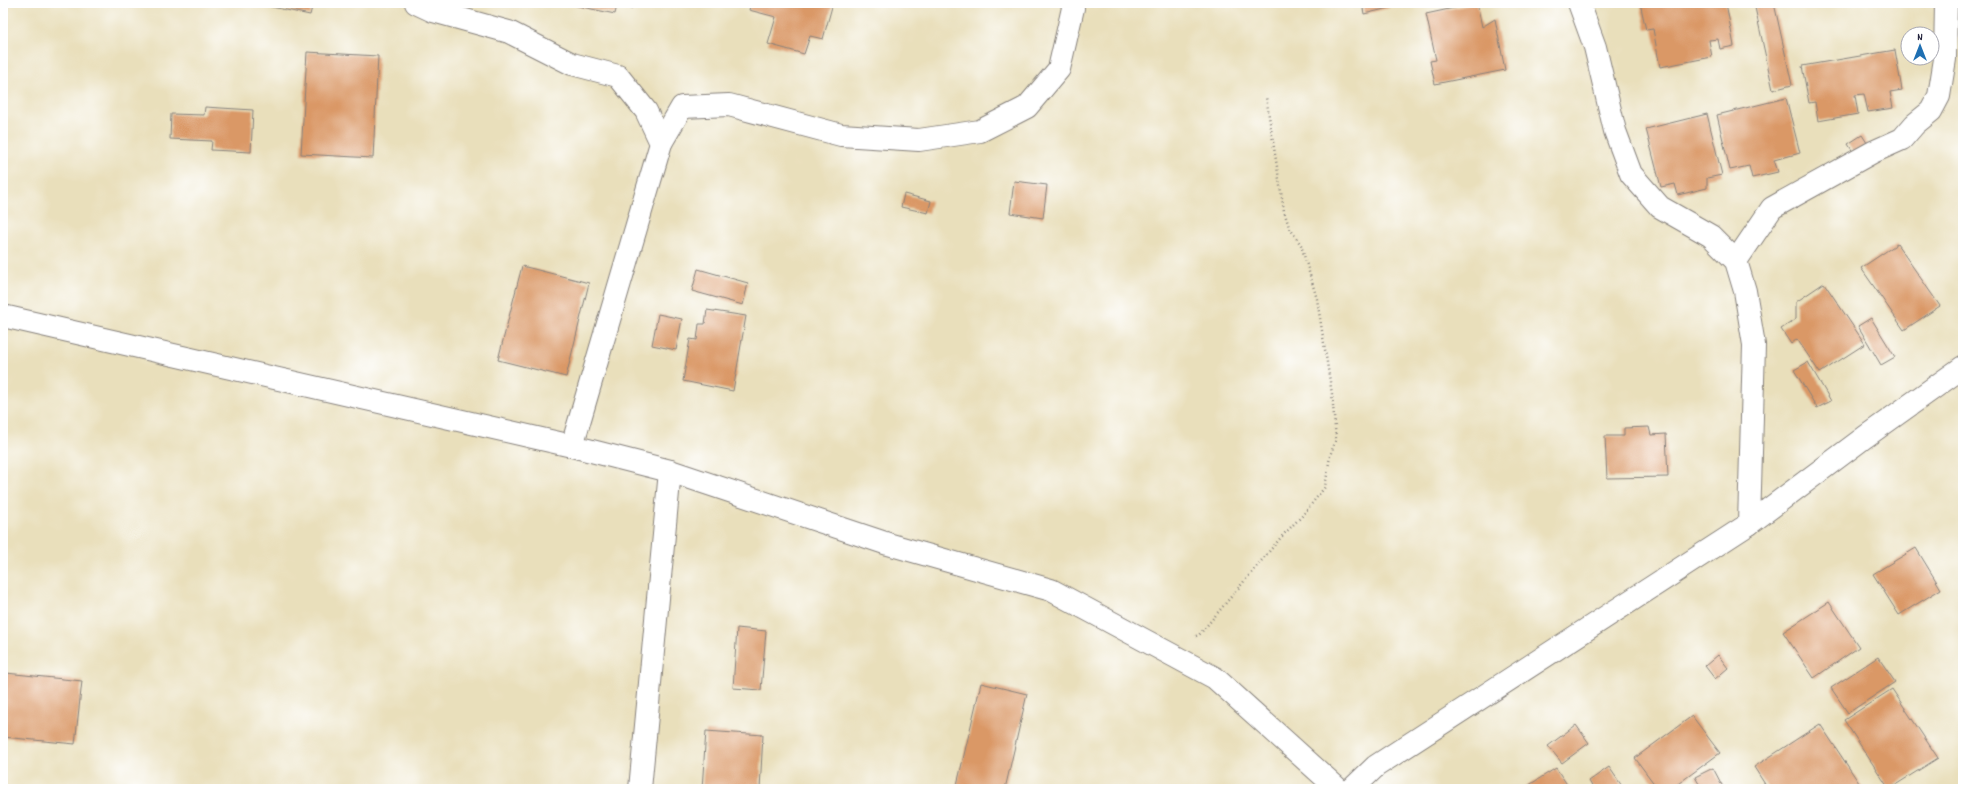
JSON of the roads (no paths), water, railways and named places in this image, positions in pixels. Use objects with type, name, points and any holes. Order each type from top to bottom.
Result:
[{"type":"street","points":[[416,3],[433,11],[509,32],[572,64],[618,76],[646,111],[661,143]]},
{"type":"street","points":[[572,446],[661,143],[682,107],[730,105],[842,135],[919,140],[980,131],[1027,107],[1059,69],[1073,8],[1072,3]]},
{"type":"street","points":[[1579,3],[1596,47],[1615,131],[1631,174],[1660,207],[1711,236],[1736,261],[1745,291],[1754,345],[1749,524]]},
{"type":"street","points":[[1736,261],[1772,208],[1873,152],[1902,139],[1915,124],[1931,111],[1939,96],[1944,59],[1946,3]]},
{"type":"street","points":[[3,316],[572,446],[670,471],[888,544],[1051,590],[1215,678],[1338,789]]},
{"type":"street","points":[[1352,789],[1376,766],[1749,524],[1865,437],[1963,367]]},
{"type":"street","points":[[640,789],[670,471]]}]
